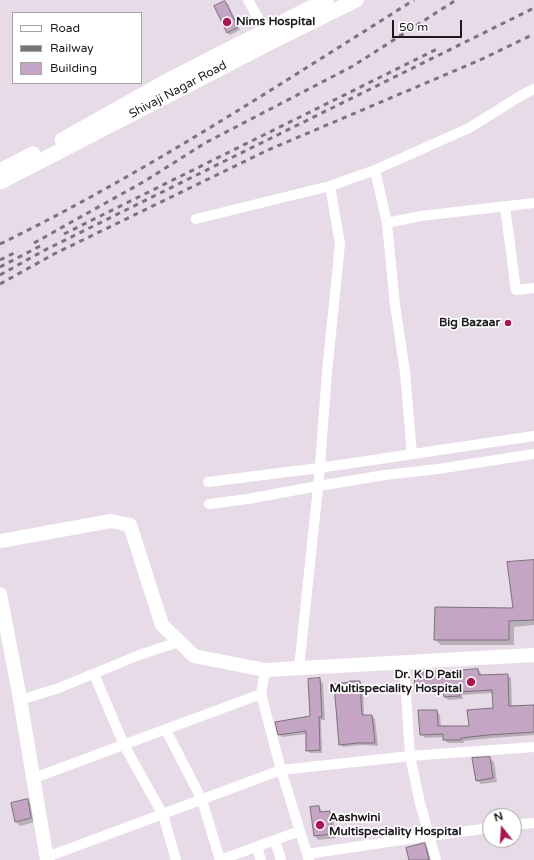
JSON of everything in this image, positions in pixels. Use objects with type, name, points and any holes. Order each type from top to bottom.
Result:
[{"type":"main road","name":"Shivaji Nagar Road","points":[[0,182],[268,36],[326,0]]},
{"type":"main road","name":"Shivaji Nagar Road","points":[[0,170],[49,146],[169,80],[268,36],[356,0]]},
{"type":"main road","points":[[0,541],[111,521],[130,525],[162,625],[194,656],[265,670],[534,655]]},
{"type":"main road","points":[[0,594],[34,778],[47,859]]},
{"type":"street","points":[[248,0],[268,36]]},
{"type":"street","points":[[196,219],[330,186],[375,170],[469,128],[534,89]]},
{"type":"street","points":[[375,170],[387,223],[395,305],[405,372],[412,454]]},
{"type":"street","points":[[299,668],[320,468],[327,372],[340,244],[330,186]]},
{"type":"street","points":[[387,223],[420,216],[534,203]]},
{"type":"street","points":[[505,206],[516,290],[534,288]]},
{"type":"street","points":[[208,482],[320,468],[534,436]]},
{"type":"street","points":[[209,504],[248,499],[385,475],[438,469],[534,454]]},
{"type":"street","points":[[20,700],[59,688],[139,655],[179,642]]},
{"type":"street","points":[[404,662],[410,756],[420,803],[436,860]]},
{"type":"street","points":[[265,670],[261,694],[308,857],[429,836],[482,829]]},
{"type":"street","points":[[94,674],[124,745],[163,815],[176,860]]},
{"type":"street","points":[[34,778],[261,694]]},
{"type":"street","points":[[166,730],[202,800],[220,860],[300,831]]},
{"type":"street","points":[[47,859],[282,770],[410,756],[534,747]]},
{"type":"street","points":[[522,825],[534,823]]},
{"type":"street","points":[[275,840],[282,860]]},
{"type":"street","points":[[257,847],[261,860]]},
{"type":"building","points":[[225,1],[238,27],[227,33],[214,6]]},
{"type":"building","points":[[534,560],[534,620],[509,621],[509,640],[434,640],[435,607],[513,608],[507,562]]},
{"type":"building","points":[[478,669],[479,675],[508,674],[509,706],[534,705],[534,732],[488,735],[461,738],[461,740],[443,740],[443,734],[420,735],[418,710],[437,710],[438,726],[469,726],[467,710],[493,708],[492,690],[459,692],[460,696],[444,697],[443,687],[415,689],[414,674]]},
{"type":"building","points":[[320,678],[322,717],[319,717],[320,750],[306,751],[306,731],[278,735],[275,722],[310,716],[308,679]]},
{"type":"building","points":[[360,681],[362,715],[372,715],[375,743],[339,745],[334,684]]},
{"type":"building","points":[[490,757],[493,778],[476,781],[472,758]]},
{"type":"building","points":[[28,799],[31,818],[15,822],[11,803]]},
{"type":"building","points":[[319,806],[320,812],[330,811],[332,834],[314,836],[310,807]]},
{"type":"building","points":[[425,843],[429,860],[409,860],[406,848]]},
{"type":"railway","points":[[0,244],[54,217],[210,128],[414,0]]},
{"type":"railway","points":[[34,243],[145,181],[205,143],[353,66],[456,0]]},
{"type":"railway","points":[[0,275],[43,251],[534,8]]},
{"type":"railway","points":[[0,284],[54,254],[268,150],[480,60],[534,34]]},
{"type":"railway","points":[[64,234],[437,49]]},
{"type":"railway","points":[[0,267],[44,244]]},
{"type":"railway","points":[[0,260],[18,251]]},
{"type":"place","name":"Nims Hospital","points":[[227,22]]},
{"type":"place","name":"Big Bazaar","points":[[508,323]]},
{"type":"place","name":"Dr. K D Patil Multispeciality Hospital","points":[[471,682]]},
{"type":"place","name":"Aashwini Multispeciality Hospital","points":[[320,825]]}]
